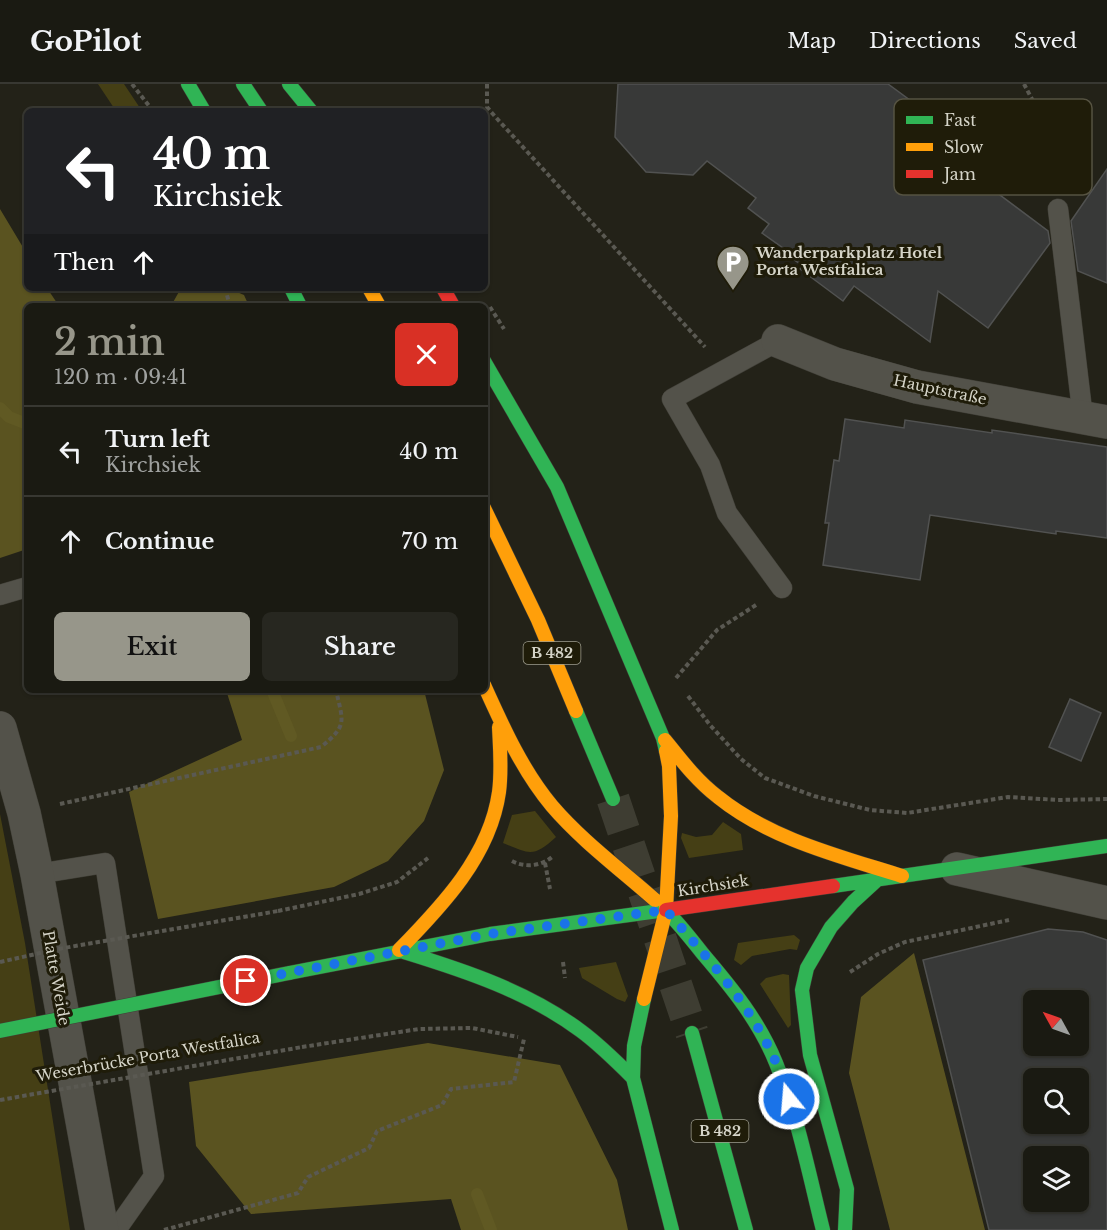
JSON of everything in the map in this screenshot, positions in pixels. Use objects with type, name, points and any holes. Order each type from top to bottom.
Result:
[{"type":"main road","points":[[188,84],[202,108]]},
{"type":"main road","points":[[243,84],[259,108]]},
{"type":"main road","points":[[289,84],[309,108]]},
{"type":"main road","points":[[488,368],[557,487],[663,738],[669,766],[671,816],[666,910],[639,1019],[634,1046],[633,1077],[672,1230]]},
{"type":"main road","name":"B 482","points":[[488,516],[538,620],[613,799]]},
{"type":"main road","points":[[488,693],[537,786],[562,817],[614,866],[666,910],[733,988],[749,1011],[767,1042],[783,1077],[823,1230]]},
{"type":"main road","points":[[496,712],[502,766],[500,791],[494,816],[482,847],[459,883],[434,915],[399,950],[486,979],[545,1006],[596,1041],[633,1077]]},
{"type":"main road","points":[[663,738],[692,773],[723,802],[749,819],[778,833],[902,876]]},
{"type":"main road","name":"Kirchsiek","points":[[0,1031],[399,950],[490,934],[1107,846]]},
{"type":"main road","points":[[845,1230],[847,1189],[810,1055],[801,990],[807,968],[831,927],[877,880]]},
{"type":"main road","name":"B 482","points":[[693,1033],[746,1230]]},
{"type":"street","name":"Hauptstraße","points":[[778,341],[835,364],[917,387],[1095,420]]},
{"type":"street","name":"Platte Weide","points":[[0,728],[24,813],[37,874],[102,1230]]},
{"type":"street","points":[[952,867],[1107,903]]},
{"type":"lane","points":[[1058,208],[1095,420]]},
{"type":"lane","points":[[778,341],[672,399],[710,465],[727,513],[782,588]]},
{"type":"lane","points":[[0,595],[24,588]]},
{"type":"lane","points":[[37,874],[105,863],[154,1176],[116,1230]]},
{"type":"path","points":[[132,84],[151,108]]},
{"type":"path","points":[[487,84],[488,107],[491,112],[725,370]]},
{"type":"path","points":[[1024,84],[1032,99]]},
{"type":"path","points":[[1058,208],[1059,195]]},
{"type":"path","points":[[675,680],[717,630],[782,588]]},
{"type":"path","points":[[682,689],[710,725],[752,768],[765,778],[814,796],[870,810],[907,813],[1008,797],[1059,800],[1107,799]]},
{"type":"path","points":[[24,813],[123,789],[321,747],[337,734],[342,720],[337,693]]},
{"type":"path","points":[[0,962],[58,949],[279,911],[358,894],[397,882],[431,856]]},
{"type":"path","points":[[505,858],[521,866],[545,863],[549,880]]},
{"type":"path","points":[[846,974],[878,954],[905,942],[1020,918]]},
{"type":"path","name":"Weserbrücke Porta Westfalica","points":[[0,1100],[302,1047],[419,1029],[472,1028],[524,1039],[535,1039]]},
{"type":"path","points":[[164,1230],[298,1193],[308,1177],[369,1148],[377,1131],[442,1105],[451,1089],[514,1082],[524,1039]]},
{"type":"shaded area","points":[[98,84],[124,84],[140,108],[114,108]]},
{"type":"shaded area","points":[[0,209],[24,249],[24,291],[49,291],[57,303],[24,303],[24,550],[0,558]]},
{"type":"shaded area","points":[[179,291],[235,291],[244,295],[248,303],[173,303]]},
{"type":"shaded area","points":[[227,693],[425,693],[444,770],[424,821],[388,861],[334,887],[158,919],[129,792],[242,740]]},
{"type":"shaded area","points":[[535,811],[556,837],[542,848],[531,852],[503,843],[512,815]]},
{"type":"shaded area","points":[[0,814],[25,943],[70,1230],[0,1230]]},
{"type":"shaded area","points":[[723,822],[741,834],[743,850],[689,858],[681,838],[682,833],[696,837],[712,835]]},
{"type":"shaded area","points":[[794,935],[800,940],[797,950],[790,949],[752,956],[741,965],[734,960],[738,943]]},
{"type":"shaded area","points":[[914,953],[985,1230],[890,1230],[849,1073],[861,997]]},
{"type":"shaded area","points":[[616,962],[628,996],[625,1002],[582,978],[579,968]]},
{"type":"shaded area","points":[[789,975],[791,1025],[788,1028],[760,984],[766,978]]},
{"type":"shaded area","points":[[428,1043],[560,1065],[617,1180],[628,1230],[461,1230],[451,1199],[251,1214],[196,1146],[189,1082]]},
{"type":"building","points":[[618,84],[888,84],[908,99],[894,99],[894,195],[1000,195],[1048,231],[1050,243],[988,328],[938,291],[930,342],[854,286],[843,301],[800,269],[803,266],[781,251],[783,248],[762,233],[769,224],[748,208],[756,198],[707,161],[693,175],[646,172],[615,137]]},
{"type":"building","points":[[1107,169],[1107,283],[1078,271],[1071,221],[1089,195],[1092,195],[1092,191]]},
{"type":"building","points":[[845,419],[904,428],[905,420],[1107,447],[1107,538],[1056,531],[1056,534],[930,515],[920,580],[823,565],[829,523],[825,523],[834,460],[839,461]]},
{"type":"building","points":[[1070,699],[1101,713],[1081,761],[1049,747]]},
{"type":"building","points":[[1048,929],[1083,932],[1107,940],[1107,1230],[989,1230],[923,960]]},
{"type":"waterway","points":[[0,408],[9,417],[24,423]]},
{"type":"waterway","points":[[273,693],[291,736]]},
{"type":"waterway","points":[[477,1194],[491,1230]]},
{"type":"tunnel","points":[[613,799],[692,1033]]},
{"type":"traffic: fast","points":[[188,84],[202,108]]},
{"type":"traffic: fast","points":[[243,84],[259,108]]},
{"type":"traffic: fast","points":[[289,84],[309,108]]},
{"type":"traffic: fast","points":[[292,291],[298,303]]},
{"type":"traffic: fast","points":[[488,368],[557,487],[663,738],[666,751]]},
{"type":"traffic: fast","points":[[576,711],[613,799]]},
{"type":"traffic: fast","points":[[833,886],[1107,846]]},
{"type":"traffic: fast","points":[[845,1230],[847,1189],[810,1055],[802,990],[807,968],[831,927],[877,880]]},
{"type":"traffic: fast","points":[[655,900],[680,926],[734,992],[762,1033],[784,1083],[823,1230]]},
{"type":"traffic: fast","points":[[289,973],[490,934],[666,910]]},
{"type":"traffic: fast","points":[[404,952],[474,975],[540,1005],[588,1036],[633,1078]]},
{"type":"traffic: fast","points":[[0,1031],[289,973]]},
{"type":"traffic: fast","points":[[644,999],[634,1046],[633,1078],[672,1230]]},
{"type":"traffic: fast","points":[[692,1033],[746,1230]]},
{"type":"traffic: slow","points":[[371,291],[377,303]]},
{"type":"traffic: slow","points":[[488,516],[538,620],[576,711]]},
{"type":"traffic: slow","points":[[488,693],[522,763],[552,806],[589,843],[655,900]]},
{"type":"traffic: slow","points":[[399,950],[432,916],[462,879],[486,838],[499,792],[501,768],[499,727]]},
{"type":"traffic: slow","points":[[665,740],[710,791],[738,812],[806,845],[902,876]]},
{"type":"traffic: slow","points":[[644,999],[666,910],[671,816],[669,766],[666,751]]},
{"type":"traffic: jam","points":[[445,291],[451,303]]},
{"type":"traffic: jam","points":[[666,910],[833,886]]},
{"type":"place","name":"Wanderparkplatz Hotel Porta Westfalica","points":[[733,291]]},
{"type":"route","points":[[246,981],[490,934],[666,910],[733,988],[749,1011],[767,1042],[783,1077],[789,1099]]}]
